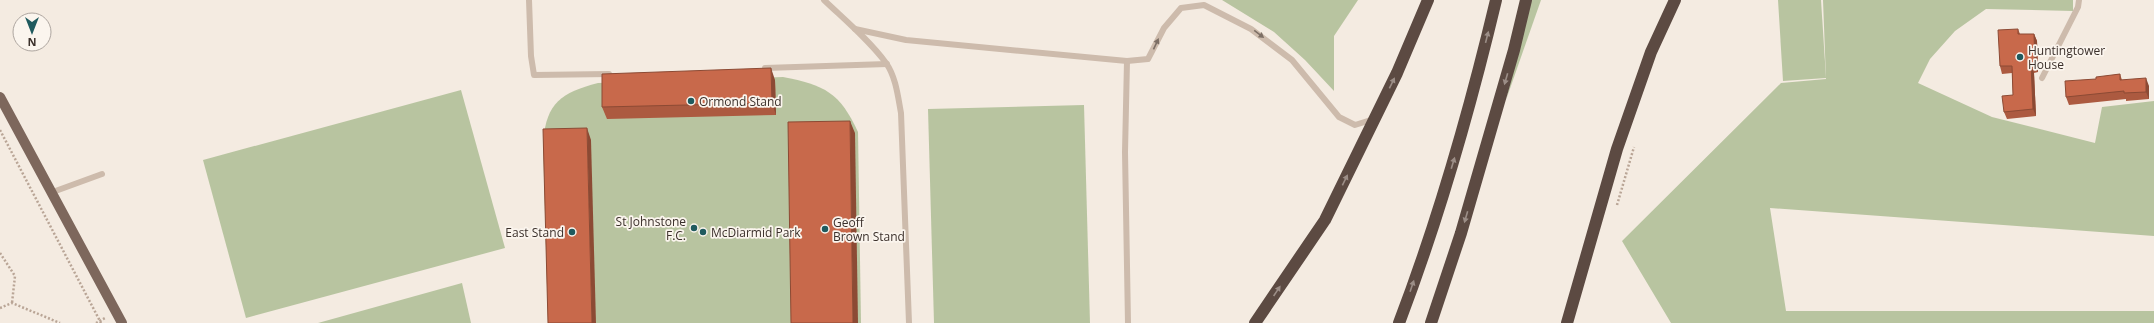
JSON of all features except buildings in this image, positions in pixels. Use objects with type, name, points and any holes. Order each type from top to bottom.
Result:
[{"type":"highway","points":[[1255,323],[1325,220],[1397,73],[1428,0]]},
{"type":"highway","points":[[1399,323],[1437,213],[1469,110],[1496,0]]},
{"type":"highway","points":[[1431,323],[1466,218],[1514,50],[1526,0]]},
{"type":"highway","points":[[1567,323],[1617,149],[1651,52],[1675,0]]},
{"type":"main road","points":[[0,97],[50,193],[122,323]]},
{"type":"lane","points":[[529,0],[531,56],[534,75],[615,74]]},
{"type":"lane","points":[[824,0],[855,29],[887,64],[896,86],[901,113],[909,323]]},
{"type":"lane","points":[[2042,78],[2078,8],[2079,0]]},
{"type":"lane","points":[[855,29],[906,40],[1127,61],[1148,60],[1164,28],[1181,8],[1204,5],[1251,29],[1292,60],[1339,117],[1355,125],[1375,118]]},
{"type":"lane","points":[[1127,61],[1125,152],[1128,323]]},
{"type":"lane","points":[[759,69],[887,64]]},
{"type":"lane","points":[[50,193],[102,174]]},
{"type":"path","points":[[0,130],[101,323]]},
{"type":"path","points":[[1617,206],[1635,146]]},
{"type":"path","points":[[0,253],[15,276],[12,303]]},
{"type":"path","points":[[0,308],[12,303],[60,323]]},
{"type":"green space","points":[[1222,0],[1358,0],[1334,36],[1334,91],[1305,60],[1274,32]]},
{"type":"green space","points":[[1531,0],[1541,0],[1506,100]]},
{"type":"green space","points":[[1778,0],[1821,0],[1826,78],[1783,81]]},
{"type":"green space","points":[[1823,0],[2073,0],[2073,11],[1986,9],[1955,31],[1930,59],[1918,83],[1992,117],[2095,143],[2102,107],[2154,101],[2154,236],[1770,208],[1786,311],[2154,311],[2154,323],[1671,323],[1622,241],[1781,83],[1826,79]]},
{"type":"green space","name":"McDiarmid Park","points":[[783,77],[810,83],[830,93],[845,108],[858,132],[861,323],[548,323],[543,141],[548,117],[552,108],[558,101],[565,95],[598,83]]},
{"type":"green space","points":[[461,90],[505,248],[246,318],[203,160]]},
{"type":"green space","points":[[1084,105],[1090,323],[934,323],[928,109]]},
{"type":"green space","points":[[462,283],[471,323],[318,323]]},
{"type":"place","name":"Huntingtower House","points":[[2020,57]]},
{"type":"place","name":"Ormond Stand","points":[[691,101]]},
{"type":"place","name":"St Johnstone F.C.","points":[[694,228]]},
{"type":"place","name":"Geoff Brown Stand","points":[[825,229]]},
{"type":"place","name":"East Stand","points":[[572,232]]},
{"type":"place","name":"McDiarmid Park","points":[[703,232]]}]
